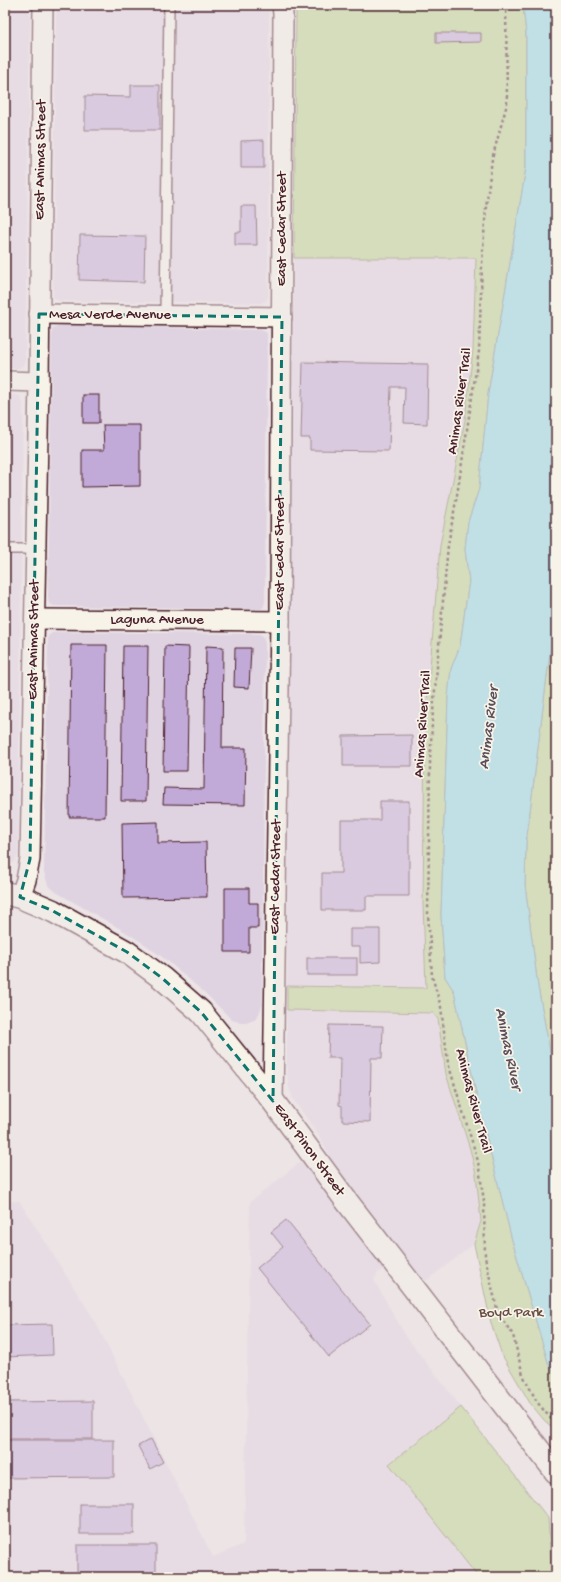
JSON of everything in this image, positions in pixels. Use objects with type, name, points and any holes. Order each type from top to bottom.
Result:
[{"type":"main road","name":"East Pinon Street","points":[[13,895],[53,910],[127,952],[162,978],[202,1012],[273,1101],[345,1198],[556,1472]]},
{"type":"street","name":"East Animas Street","points":[[39,314],[43,5]]},
{"type":"street","name":"East Cedar Street","points":[[273,1101],[280,621],[282,5]]},
{"type":"street","name":"Mesa Verde Avenue","points":[[39,382],[39,314],[282,316]]},
{"type":"street","points":[[5,381],[39,382]]},
{"type":"street","name":"East Animas Street","points":[[13,895],[26,880],[30,859],[39,382]]},
{"type":"street","name":"Laguna Avenue","points":[[34,619],[280,621]]},
{"type":"lane","points":[[165,315],[169,5]]},
{"type":"lane","points":[[5,549],[36,549]]},
{"type":"path","name":"Animas River Trail","points":[[506,5],[507,104],[492,159],[486,207],[482,264],[479,351],[448,545],[432,723],[428,914],[432,976],[441,1007],[448,1063],[478,1161],[484,1201],[485,1257],[498,1313],[513,1335],[523,1375],[537,1402],[556,1425]]},
{"type":"highlighted area","points":[[39,314],[282,317],[273,1101],[201,1012],[162,978],[127,952],[53,911],[20,897],[30,859]]},
{"type":"shaded area","points":[[5,6],[26,7],[30,13],[25,364],[19,368],[5,368]]},
{"type":"shaded area","points":[[65,6],[163,7],[161,302],[59,301],[53,297],[56,14],[59,8]]},
{"type":"shaded area","points":[[175,7],[265,7],[269,12],[268,297],[266,301],[262,303],[171,302]]},
{"type":"shaded area","points":[[294,258],[476,258],[473,350],[465,420],[440,545],[425,728],[423,903],[426,988],[287,986]]},
{"type":"shaded area","points":[[57,326],[261,330],[267,333],[265,602],[263,608],[54,606],[49,603],[52,331],[53,328]]},
{"type":"shaded area","points":[[5,395],[20,396],[23,404],[18,855],[15,861],[5,869]]},
{"type":"shaded area","points":[[52,633],[259,634],[263,636],[265,644],[262,1006],[258,1016],[254,1020],[242,1023],[232,1020],[205,993],[146,945],[56,892],[48,885],[44,872],[48,636]]},
{"type":"shaded area","points":[[287,1010],[433,1013],[438,1019],[446,1074],[470,1149],[476,1174],[481,1221],[474,1244],[423,1283],[342,1179],[318,1134],[293,1099],[289,1087],[287,1072]]},
{"type":"shaded area","points":[[303,1160],[385,1267],[377,1274],[374,1280],[407,1338],[461,1407],[389,1464],[478,1577],[5,1577],[5,1202],[19,1201],[95,1321],[213,1557],[244,1544],[250,1202]]},
{"type":"shaded area","points":[[548,1518],[556,1527],[556,1577],[552,1577]]},
{"type":"green space","name":"Boyd Park","points":[[296,5],[523,5],[526,33],[526,168],[488,394],[479,489],[468,522],[465,549],[469,581],[460,646],[451,669],[448,698],[441,915],[445,977],[454,991],[479,1106],[512,1240],[549,1365],[556,1374],[556,1431],[544,1420],[530,1403],[502,1355],[491,1323],[474,1244],[481,1221],[476,1174],[470,1149],[446,1074],[438,1019],[433,1013],[287,1010],[287,986],[426,988],[423,903],[425,728],[440,545],[465,420],[473,350],[476,258],[294,258]]},
{"type":"green space","points":[[556,604],[556,1071],[551,1057],[538,987],[525,885],[526,843]]},
{"type":"green space","points":[[461,1407],[548,1518],[552,1577],[478,1577],[389,1464]]},
{"type":"water","name":"Animas River","points":[[523,5],[556,5],[556,604],[526,843],[525,885],[538,987],[551,1057],[556,1071],[556,1374],[549,1365],[512,1240],[479,1106],[454,991],[445,977],[441,915],[448,698],[451,669],[460,646],[469,581],[465,549],[468,522],[479,489],[488,394],[526,168],[526,33]]},
{"type":"building","points":[[436,33],[481,33],[481,42],[436,43]]},
{"type":"building","points":[[131,85],[160,85],[160,130],[85,130],[85,96],[131,97]]},
{"type":"building","points":[[264,140],[264,168],[241,168],[241,141]]},
{"type":"building","points":[[241,206],[256,206],[257,245],[235,245],[235,232],[241,232]]},
{"type":"building","points":[[80,235],[145,236],[144,282],[79,280]]},
{"type":"building","points":[[303,362],[428,364],[427,424],[404,423],[405,387],[391,387],[389,451],[310,450],[310,438],[301,438]]},
{"type":"building","points":[[83,395],[99,395],[99,423],[83,423]]},
{"type":"building","points":[[5,408],[8,408],[7,469],[5,469]]},
{"type":"building","points":[[103,425],[140,425],[140,486],[82,487],[82,450],[104,450]]},
{"type":"building","points":[[71,645],[107,645],[105,817],[69,817]]},
{"type":"building","points":[[123,646],[148,646],[146,801],[121,801]]},
{"type":"building","points":[[165,646],[189,647],[187,771],[163,771]]},
{"type":"building","points":[[206,646],[223,647],[222,748],[246,748],[245,805],[163,804],[164,788],[204,789]]},
{"type":"building","points":[[235,648],[251,648],[249,688],[234,687]]},
{"type":"building","points":[[412,735],[412,766],[343,766],[343,736]]},
{"type":"building","points":[[380,801],[409,801],[409,896],[366,896],[366,910],[322,910],[322,873],[341,873],[341,820],[380,820]]},
{"type":"building","points":[[158,822],[158,843],[206,842],[207,897],[123,898],[122,823]]},
{"type":"building","points":[[225,888],[249,888],[249,903],[258,903],[258,928],[249,928],[249,952],[225,952]]},
{"type":"building","points":[[350,929],[380,929],[380,962],[360,963],[360,947],[350,947]]},
{"type":"building","points":[[307,958],[357,958],[357,975],[307,975]]},
{"type":"building","points":[[329,1025],[383,1026],[382,1058],[371,1058],[370,1122],[342,1121],[342,1106],[339,1105],[340,1058],[328,1058]]},
{"type":"building","points":[[286,1220],[370,1324],[329,1357],[257,1268],[283,1247],[271,1232]]},
{"type":"building","points":[[52,1324],[53,1355],[5,1357],[5,1325]]},
{"type":"building","points":[[93,1401],[93,1439],[5,1439],[5,1402]]},
{"type":"building","points":[[151,1439],[163,1462],[150,1469],[138,1446]]},
{"type":"building","points":[[5,1440],[114,1440],[114,1477],[5,1478]]},
{"type":"building","points":[[80,1504],[134,1504],[134,1534],[80,1534]]},
{"type":"building","points":[[77,1545],[156,1545],[156,1577],[77,1577]]}]
